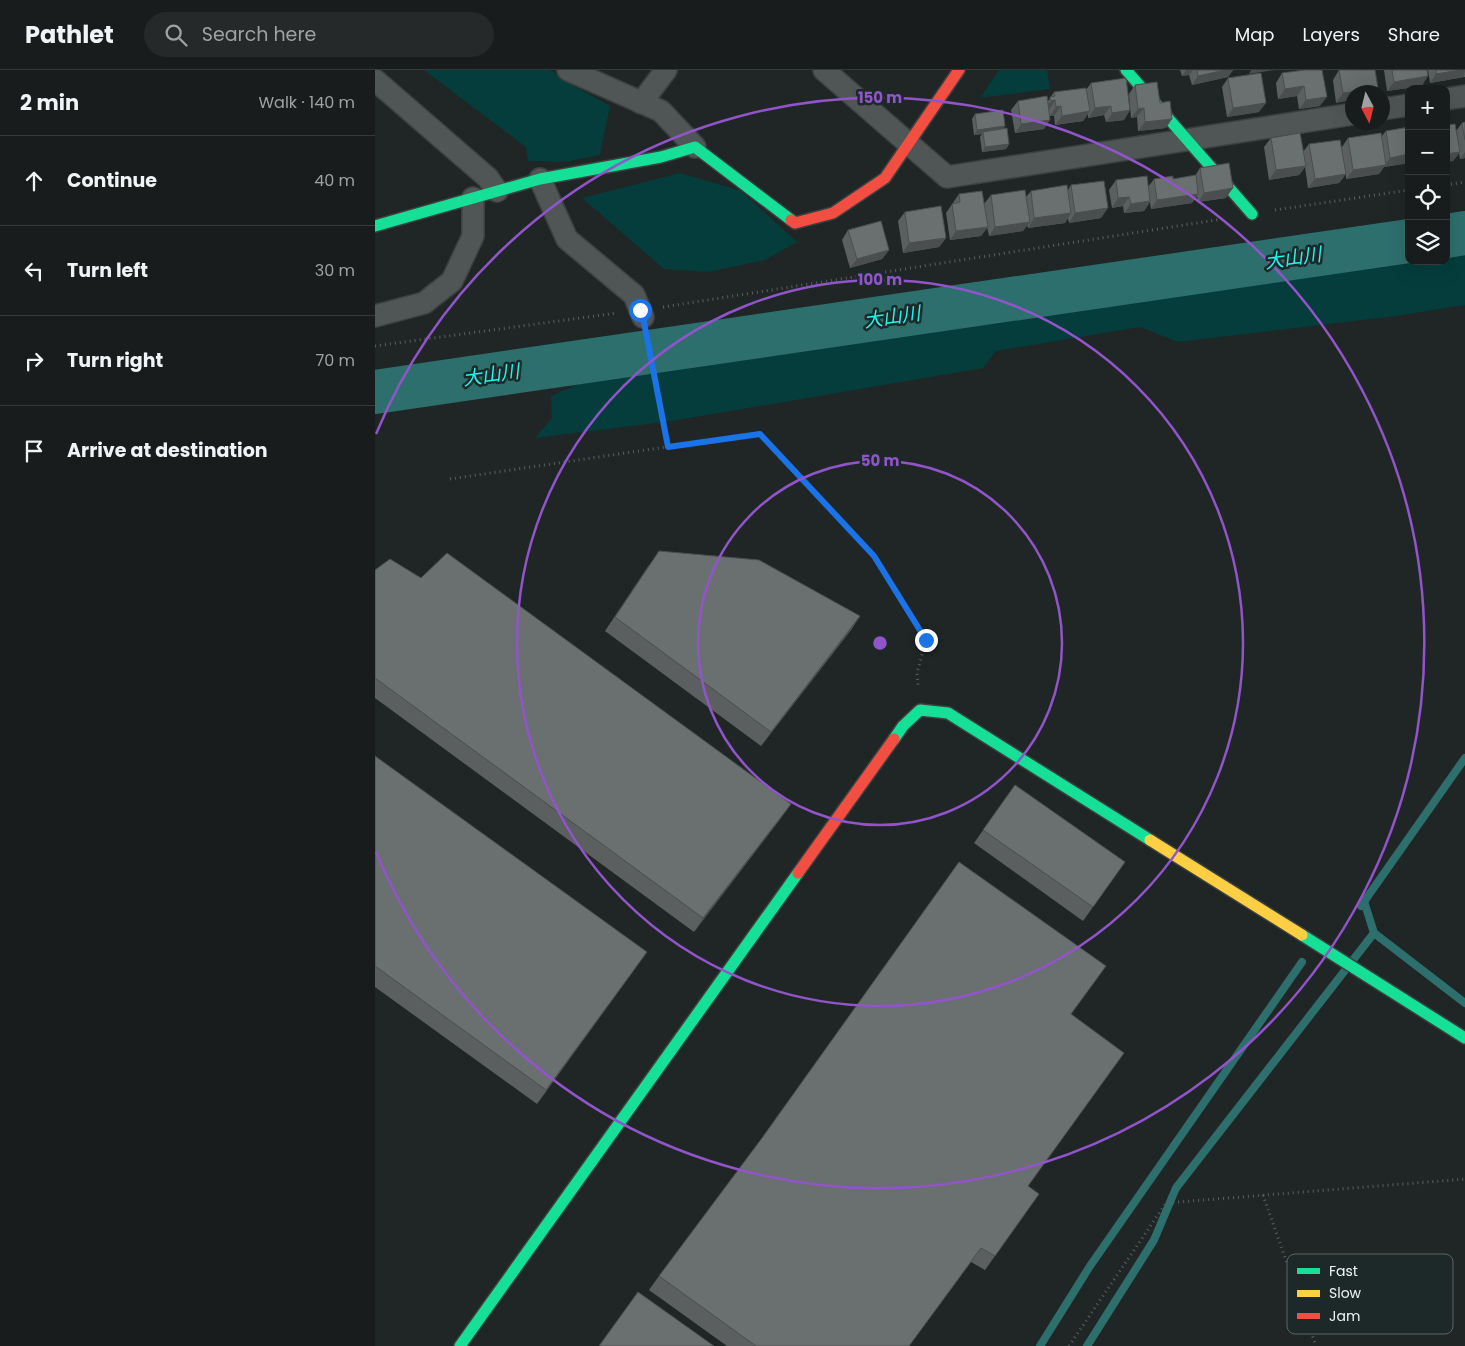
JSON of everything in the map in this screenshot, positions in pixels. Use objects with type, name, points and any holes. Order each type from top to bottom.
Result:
[{"type":"street","points":[[568,70],[661,111],[695,147],[795,223],[833,213],[885,178],[959,70]]},
{"type":"street","points":[[641,103],[666,70]]},
{"type":"street","points":[[824,70],[947,178],[1345,115]]},
{"type":"street","points":[[1126,70],[1252,214]]},
{"type":"street","points":[[375,80],[488,178],[497,191]]},
{"type":"street","points":[[1450,98],[1465,96]]},
{"type":"street","points":[[1390,108],[1405,106]]},
{"type":"street","points":[[375,226],[540,179],[661,157],[695,147]]},
{"type":"street","points":[[540,179],[567,239],[634,295],[642,313]]},
{"type":"street","points":[[375,316],[424,303],[452,281],[473,236],[473,198]]},
{"type":"street","points":[[460,1346],[903,726],[920,710],[948,713],[1465,1038]]},
{"type":"path","points":[[1450,184],[1465,182]]},
{"type":"path","points":[[375,346],[642,313],[1405,191]]},
{"type":"path","points":[[642,313],[668,447]]},
{"type":"path","points":[[450,479],[760,434],[874,556],[926,640],[917,673],[920,710]]},
{"type":"path","points":[[1069,1346],[1165,1203],[1465,1179]]},
{"type":"path","points":[[1263,1196],[1287,1264]]},
{"type":"path","points":[[1312,1334],[1316,1346]]},
{"type":"shaded area","points":[[424,70],[550,70],[570,84],[610,106],[600,155],[564,162],[528,161],[526,147]]},
{"type":"shaded area","points":[[999,70],[1047,70],[1050,89],[980,98]]},
{"type":"shaded area","points":[[680,173],[741,191],[797,242],[765,260],[708,272],[664,269],[582,198]]},
{"type":"shaded area","points":[[1465,218],[1465,305],[1396,316],[1178,342],[1140,327],[996,351],[983,368],[672,421],[535,438],[552,418],[551,396],[677,340],[1405,227],[1405,265],[1450,265],[1450,220]]},
{"type":"building","points":[[1197,70],[1225,70],[1198,76]]},
{"type":"building","points":[[1322,70],[1327,97],[1306,100],[1304,86],[1285,89],[1282,73]]},
{"type":"building","points":[[1339,70],[1375,70],[1378,85],[1345,85],[1345,93],[1343,93]]},
{"type":"building","points":[[1392,70],[1427,70],[1428,76],[1394,82]]},
{"type":"building","points":[[1436,70],[1460,70],[1436,74]]},
{"type":"building","points":[[1261,73],[1266,103],[1233,108],[1228,78]]},
{"type":"building","points":[[1126,78],[1130,110],[1112,113],[1111,106],[1095,108],[1091,83]]},
{"type":"building","points":[[1157,82],[1160,103],[1170,101],[1172,119],[1145,122],[1144,108],[1138,109],[1135,85]]},
{"type":"building","points":[[1086,88],[1090,111],[1062,116],[1061,106],[1056,107],[1055,100],[1051,101],[1050,97],[1055,96],[1054,92]]},
{"type":"building","points":[[1047,96],[1050,120],[1021,124],[1018,101]]},
{"type":"building","points":[[1003,110],[1005,126],[977,130],[975,114]]},
{"type":"building","points":[[1465,122],[1465,140],[1462,123]]},
{"type":"building","points":[[1455,124],[1460,152],[1450,153],[1450,125]]},
{"type":"building","points":[[1007,128],[1009,144],[985,147],[983,132]]},
{"type":"building","points":[[1405,128],[1405,155],[1390,158],[1386,131]]},
{"type":"building","points":[[1300,133],[1306,166],[1276,170],[1271,138]]},
{"type":"building","points":[[1381,133],[1386,165],[1353,170],[1348,138]]},
{"type":"building","points":[[1340,140],[1346,174],[1315,179],[1309,144]]},
{"type":"building","points":[[1229,163],[1233,188],[1204,193],[1200,168]]},
{"type":"building","points":[[1196,175],[1198,194],[1157,200],[1154,179],[1173,176],[1173,179]]},
{"type":"building","points":[[1147,176],[1150,201],[1131,204],[1129,197],[1118,198],[1116,180]]},
{"type":"building","points":[[1104,181],[1108,208],[1075,213],[1071,185]]},
{"type":"building","points":[[1067,185],[1071,213],[1034,218],[1031,191]]},
{"type":"building","points":[[1025,190],[1030,222],[995,227],[991,195]]},
{"type":"building","points":[[982,191],[988,227],[956,231],[952,204],[960,202],[959,194]]},
{"type":"building","points":[[941,206],[946,238],[909,243],[905,212]]},
{"type":"building","points":[[881,221],[889,250],[857,259],[848,230]]},
{"type":"building","points":[[659,551],[759,560],[860,616],[771,732],[615,617]]},
{"type":"building","points":[[447,553],[791,804],[703,918],[375,678],[375,570],[390,559],[421,578]]},
{"type":"building","points":[[375,756],[647,952],[546,1090],[375,966]]},
{"type":"building","points":[[1015,785],[1125,862],[1093,907],[983,830]]},
{"type":"building","points":[[959,862],[1106,966],[1071,1014],[1124,1053],[1028,1186],[1039,1194],[995,1256],[981,1248],[909,1346],[756,1346],[659,1276],[762,1138]]},
{"type":"building","points":[[638,1292],[714,1346],[599,1346]]},
{"type":"waterway","name":"大山川","points":[[1450,235],[1465,233]]},
{"type":"waterway","name":"大山川","points":[[375,392],[1405,242]]},
{"type":"waterway","points":[[1361,906],[1465,758]]},
{"type":"waterway","points":[[1364,901],[1374,933],[1465,1003]]},
{"type":"waterway","points":[[1087,1346],[1154,1240],[1176,1188],[1374,933]]},
{"type":"waterway","points":[[1040,1346],[1090,1266],[1302,962]]},
{"type":"traffic: fast","points":[[1126,70],[1252,214]]},
{"type":"traffic: fast","points":[[375,226],[540,179],[661,157],[695,147],[791,220]]},
{"type":"traffic: fast","points":[[894,739],[903,726],[920,710],[948,713],[1150,840]]},
{"type":"traffic: fast","points":[[460,1346],[798,873]]},
{"type":"traffic: fast","points":[[1302,935],[1465,1038]]},
{"type":"traffic: slow","points":[[1150,840],[1302,935]]},
{"type":"traffic: jam","points":[[791,220],[795,223],[833,213],[885,178],[959,70]]},
{"type":"traffic: jam","points":[[798,873],[894,739]]},
{"type":"route","points":[[640,310],[643,317],[668,447],[760,434],[874,556],[926,640]]}]
